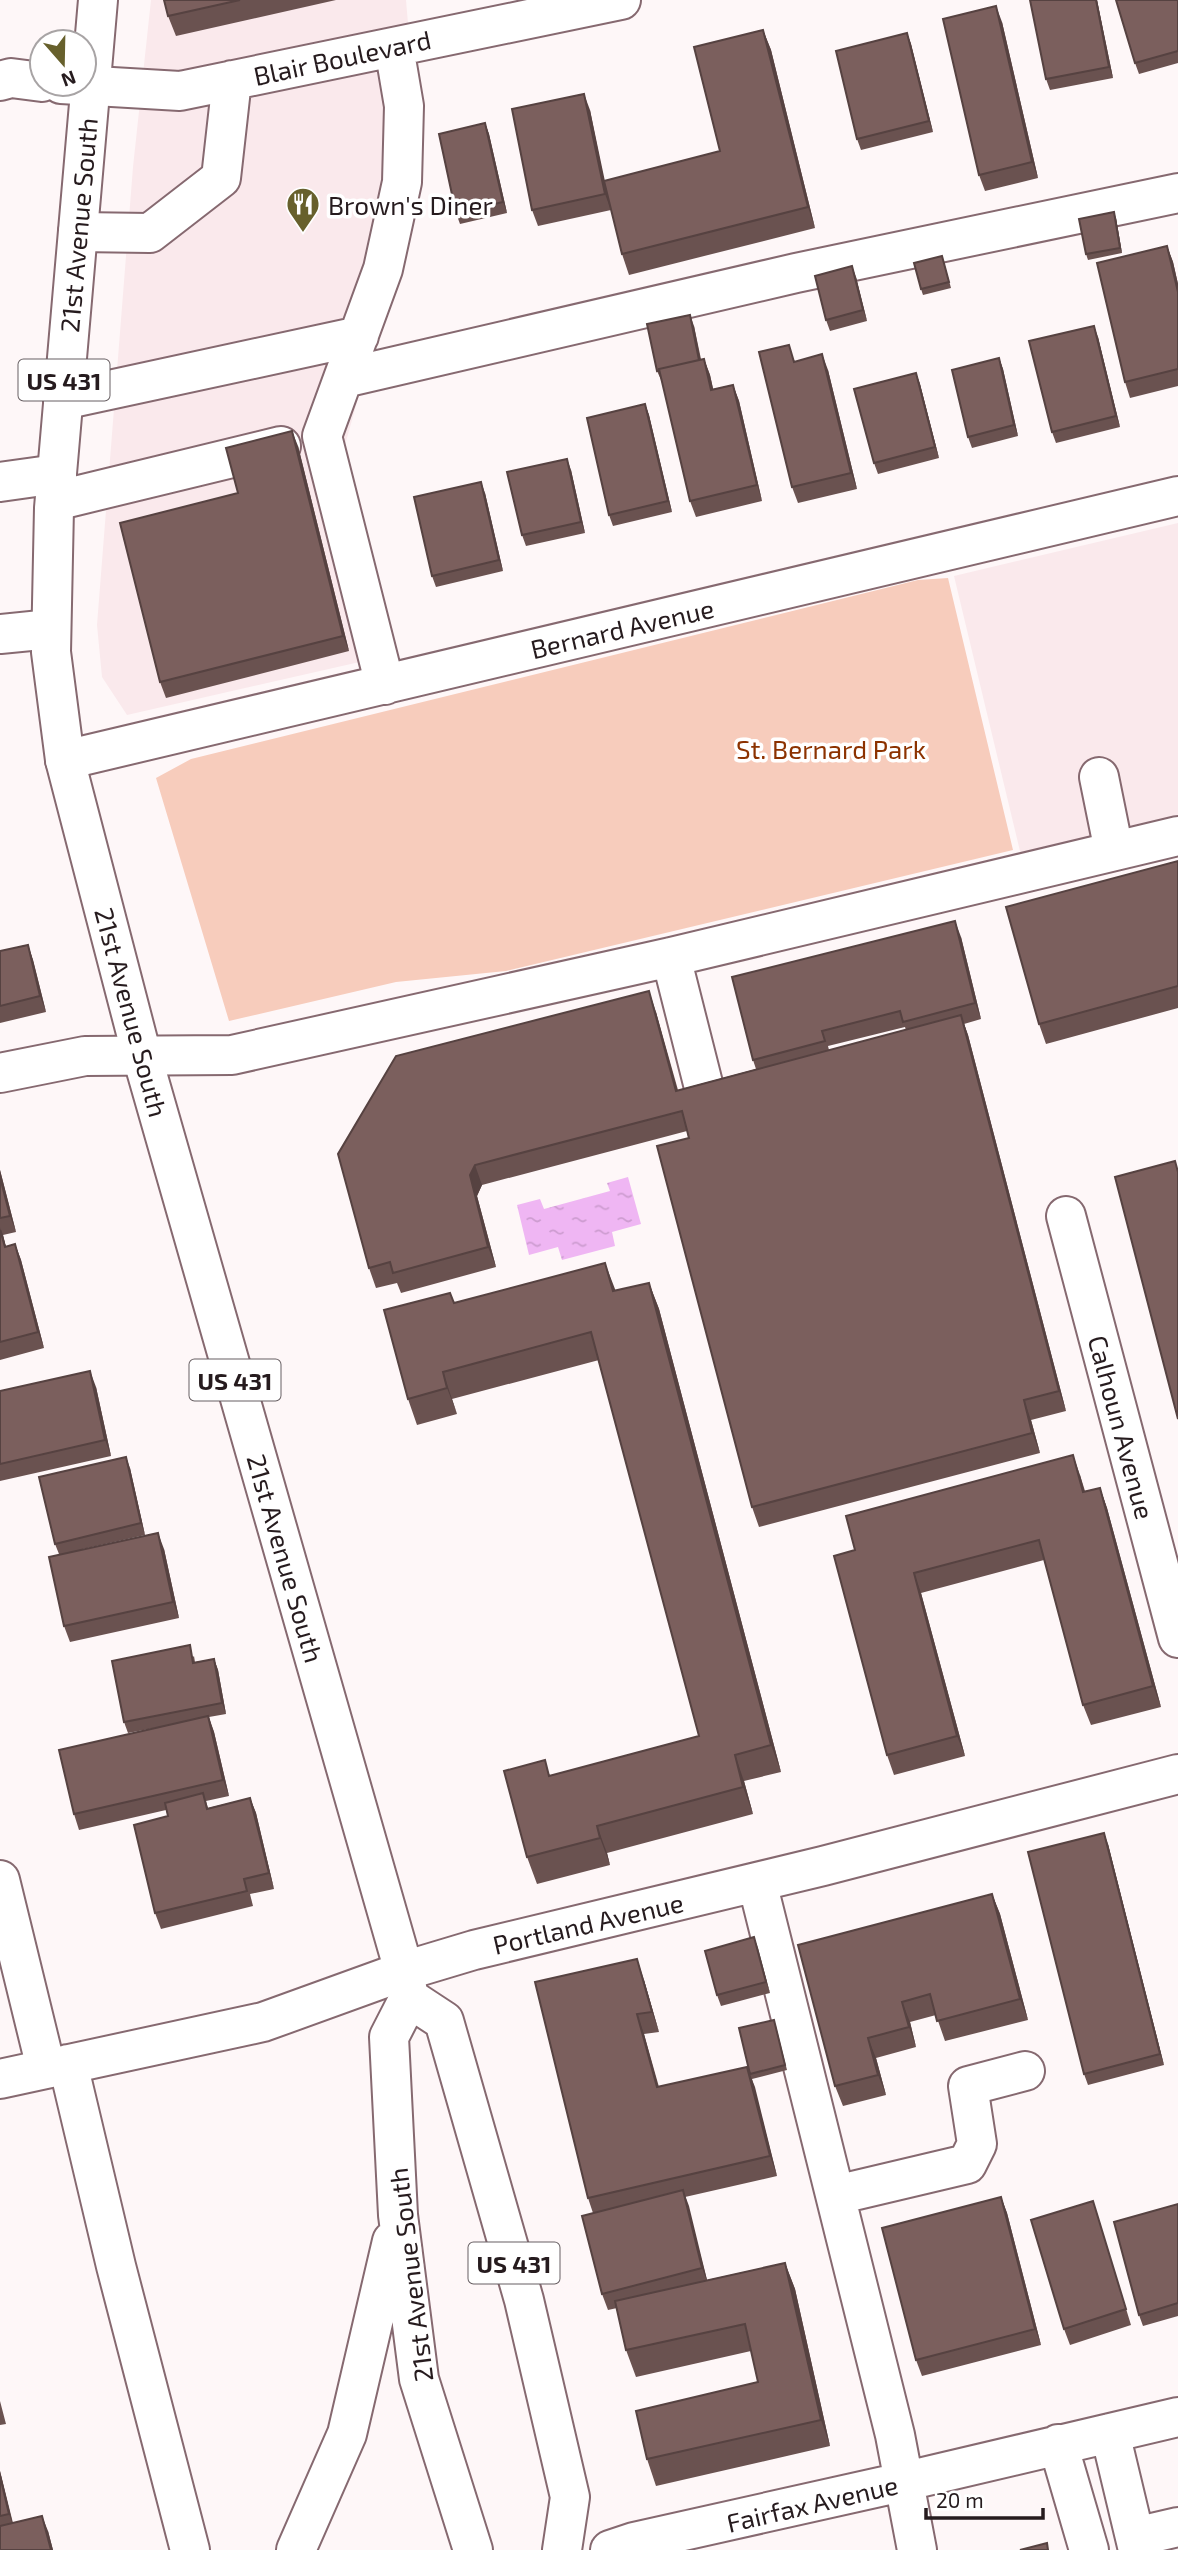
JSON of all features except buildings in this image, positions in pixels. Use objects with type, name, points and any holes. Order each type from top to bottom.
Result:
[{"type":"street","name":"21st Avenue South","points":[[91,28],[98,0]]},
{"type":"street","name":"Blair Boulevard","points":[[98,87],[180,90],[621,0]]},
{"type":"street","points":[[385,685],[322,436],[383,270],[402,182],[404,106],[394,47]]},
{"type":"street","points":[[0,81],[10,78],[28,80]]},
{"type":"street","points":[[78,232],[150,233],[220,178],[232,80]]},
{"type":"street","name":"21st Avenue South","points":[[76,98],[78,232],[56,488],[51,629],[51,652],[65,760],[142,1056],[407,1984],[389,2037],[398,2215],[419,2379],[473,2550]]},
{"type":"street","points":[[344,378],[796,272],[1178,193]]},
{"type":"street","points":[[63,400],[359,336]]},
{"type":"street","points":[[0,482],[56,488],[322,436]]},
{"type":"street","name":"Bernard Avenue","points":[[65,760],[1178,496]]},
{"type":"street","points":[[0,634],[51,629]]},
{"type":"street","points":[[1098,777],[1114,850]]},
{"type":"street","points":[[0,1073],[85,1056],[232,1055],[682,954],[1178,835]]},
{"type":"street","points":[[682,954],[735,1152]]},
{"type":"street","name":"Calhoun Avenue","points":[[1066,1216],[1178,1638]]},
{"type":"street","name":"Portland Avenue","points":[[0,2079],[263,2022],[407,1984],[474,1950],[757,1882],[1178,1774]]},
{"type":"street","points":[[0,1880],[117,2266],[190,2550]]},
{"type":"street","points":[[757,1882],[895,2435],[902,2482],[918,2550]]},
{"type":"street","name":"US 431","points":[[407,1984],[443,2021],[524,2300],[570,2497],[562,2550]]},
{"type":"street","points":[[836,2195],[967,2164],[977,2144],[968,2086],[1025,2071]]},
{"type":"street","points":[[296,2550],[347,2434],[398,2215]]},
{"type":"street","name":"Fairfax Avenue","points":[[610,2550],[634,2542],[683,2541],[902,2482],[1178,2417]]},
{"type":"street","points":[[1110,2433],[1137,2543],[1178,2527]]},
{"type":"street","points":[[1058,2444],[1089,2550]]},
{"type":"shaded area","points":[[151,0],[406,0],[421,174],[345,445],[386,656],[127,715],[102,677],[97,625],[133,167]]},
{"type":"shaded area","points":[[1178,523],[1178,836],[1025,872],[954,576]]},
{"type":"green space","name":"St. Bernard Park","points":[[948,578],[1013,850],[506,971],[396,982],[229,1021],[156,778],[191,759],[918,580]]},
{"type":"water","points":[[628,1177],[641,1224],[612,1232],[615,1246],[562,1260],[558,1247],[529,1255],[517,1205],[540,1199],[544,1209],[610,1191],[607,1183]]},
{"type":"place","name":"Brown's Diner","points":[[303,234]]}]
